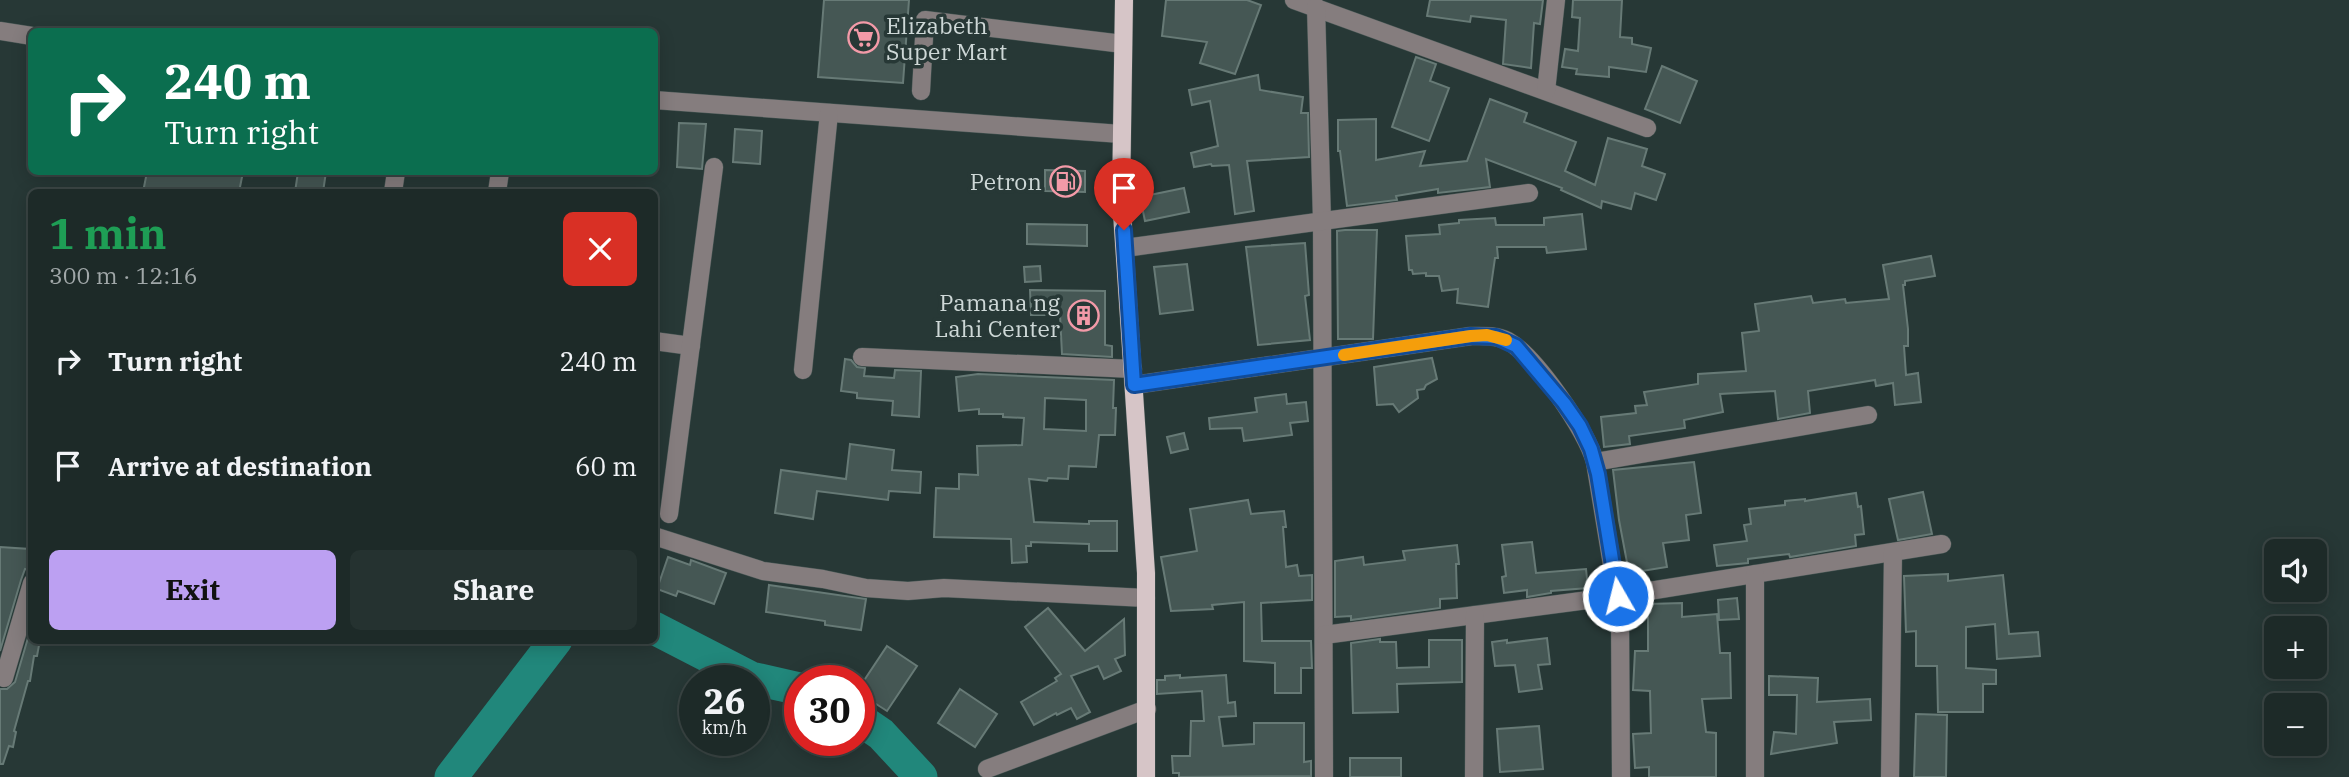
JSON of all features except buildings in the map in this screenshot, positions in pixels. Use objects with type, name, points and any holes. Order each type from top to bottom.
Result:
[{"type":"main road","points":[[1124,0],[1121,198],[1146,598],[1146,777]]},
{"type":"street","points":[[1546,91],[1556,0]]},
{"type":"street","points":[[1325,777],[1322,221],[1308,3],[1647,128]]},
{"type":"street","points":[[921,91],[925,20],[1123,44]]},
{"type":"street","points":[[0,31],[28,35]]},
{"type":"street","points":[[658,100],[1121,134]]},
{"type":"street","points":[[803,370],[829,113]]},
{"type":"street","points":[[669,514],[714,167]]},
{"type":"street","points":[[1125,248],[1529,193]]},
{"type":"street","points":[[862,357],[1134,377],[1322,359],[1471,336],[1487,335],[1503,339],[1523,354],[1564,403],[1586,438],[1595,462],[1620,613],[1621,777]]},
{"type":"street","points":[[658,342],[691,346]]},
{"type":"street","points":[[1595,462],[1868,415]]},
{"type":"street","points":[[658,537],[763,571],[866,588],[908,591],[944,588],[1146,598]]},
{"type":"street","points":[[1324,635],[1618,596],[1942,544]]},
{"type":"street","points":[[1890,777],[1893,552]]},
{"type":"street","points":[[1755,574],[1755,777]]},
{"type":"street","points":[[4,678],[28,597]]},
{"type":"street","points":[[1474,777],[1475,615]]},
{"type":"street","points":[[987,769],[1147,709]]},
{"type":"waterway","points":[[658,630],[751,678],[784,685]]},
{"type":"waterway","points":[[451,777],[553,644]]},
{"type":"waterway","points":[[875,730],[921,777]]},
{"type":"slow traffic","points":[[1344,355],[1471,336],[1487,335],[1506,340]]},
{"type":"place","name":"Elizabeth Super Mart","points":[[863,38]]},
{"type":"place","name":"Petron","points":[[1065,181]]},
{"type":"place","name":"Pamana ng Lahi Center","points":[[1083,315]]},
{"type":"route","points":[[1124,230],[1134,385],[1471,336],[1496,337],[1516,346],[1564,403],[1580,426],[1591,449],[1606,517],[1618,596]]}]
